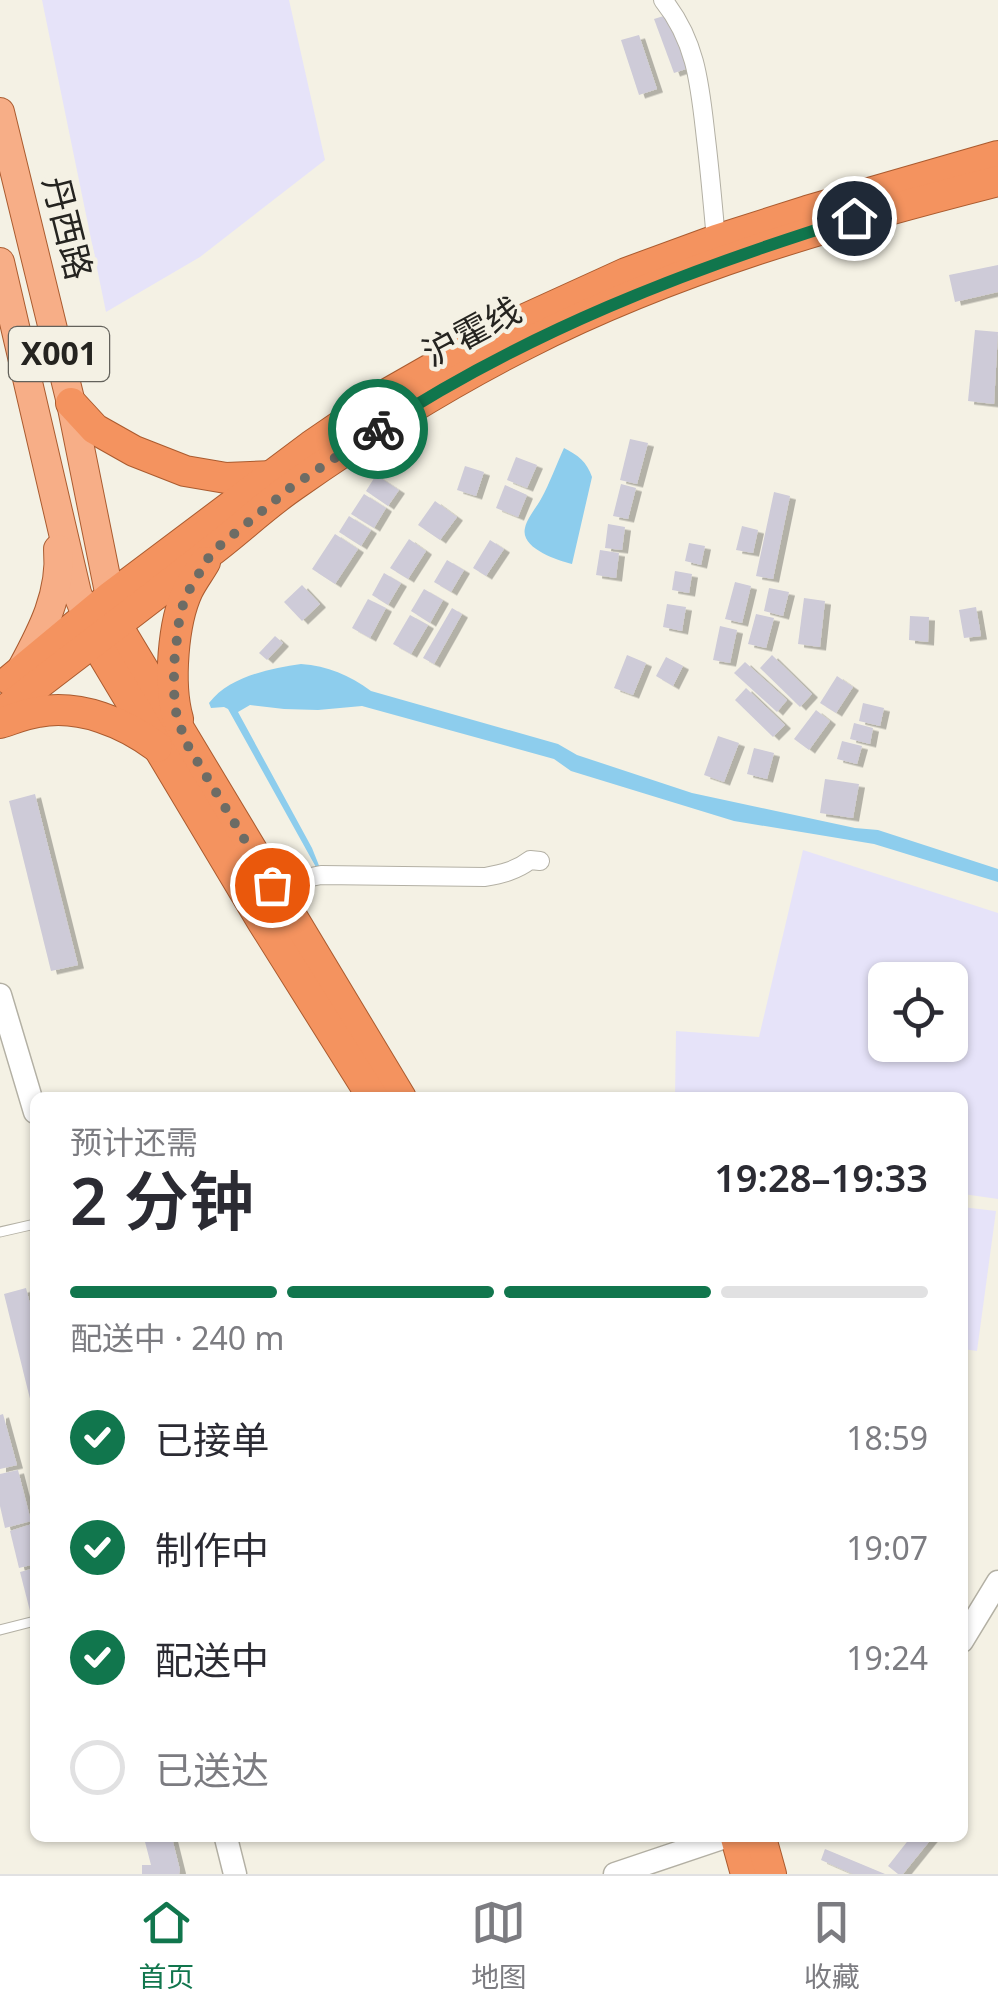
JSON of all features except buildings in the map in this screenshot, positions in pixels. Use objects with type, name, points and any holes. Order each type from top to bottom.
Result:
[{"type":"highway","name":"沪霍线","points":[[0,714],[102,620],[311,446],[388,394],[492,334],[626,273],[716,240],[998,156]]},
{"type":"highway","name":"沪霍线","points":[[10,680],[212,552],[290,488],[363,439],[528,342],[736,256],[854,218],[998,181]]},
{"type":"highway","points":[[70,403],[95,429],[134,451],[185,471],[226,478],[273,476]]},
{"type":"highway","points":[[174,746],[177,635],[188,592],[212,552]]},
{"type":"highway","points":[[102,620],[174,746],[262,921],[369,1092]]},
{"type":"highway","points":[[0,722],[42,711],[90,714],[174,746],[272,885],[397,1092]]},
{"type":"highway","points":[[737,1842],[746,1874]]},
{"type":"highway","points":[[762,1842],[771,1874]]},
{"type":"main road","name":"丹西路","points":[[0,112],[70,403],[102,620]]},
{"type":"main road","name":"丹西路","points":[[0,262],[77,592],[102,620]]},
{"type":"main road","points":[[10,680],[51,609],[60,564],[53,483]]},
{"type":"street","points":[[663,0],[686,37],[699,74],[716,240]]},
{"type":"street","points":[[272,885],[321,875],[485,877],[505,873],[530,860],[540,861]]},
{"type":"street","points":[[0,995],[30,1095]]},
{"type":"street","points":[[968,1631],[998,1582]]},
{"type":"street","points":[[227,1842],[235,1874]]},
{"type":"street","points":[[615,1874],[710,1842]]},
{"type":"lane","points":[[0,1232],[30,1225]]},
{"type":"lane","points":[[0,1630],[30,1622]]},
{"type":"shaded area","points":[[42,0],[289,0],[325,160],[200,257],[106,312]]},
{"type":"shaded area","points":[[803,850],[998,913],[998,1199],[968,1195],[968,1092],[675,1092],[676,1031],[759,1037]]},
{"type":"shaded area","points":[[968,1208],[996,1211],[977,1351],[968,1350]]},
{"type":"water","points":[[564,448],[581,460],[592,477],[572,564],[541,552],[525,535]]},
{"type":"water","points":[[301,664],[338,672],[371,691],[558,744],[577,755],[692,793],[878,830],[998,869],[998,882],[874,844],[734,821],[571,771],[554,759],[362,706],[318,710],[250,705],[238,712],[312,848],[320,868],[317,869],[228,709],[211,708],[209,703],[239,680]]},
{"type":"way so far","points":[[272,885],[185,741],[174,692],[180,613],[212,552],[290,488],[378,429]]},
{"type":"route","points":[[378,429],[528,342],[651,288],[854,218]]}]
